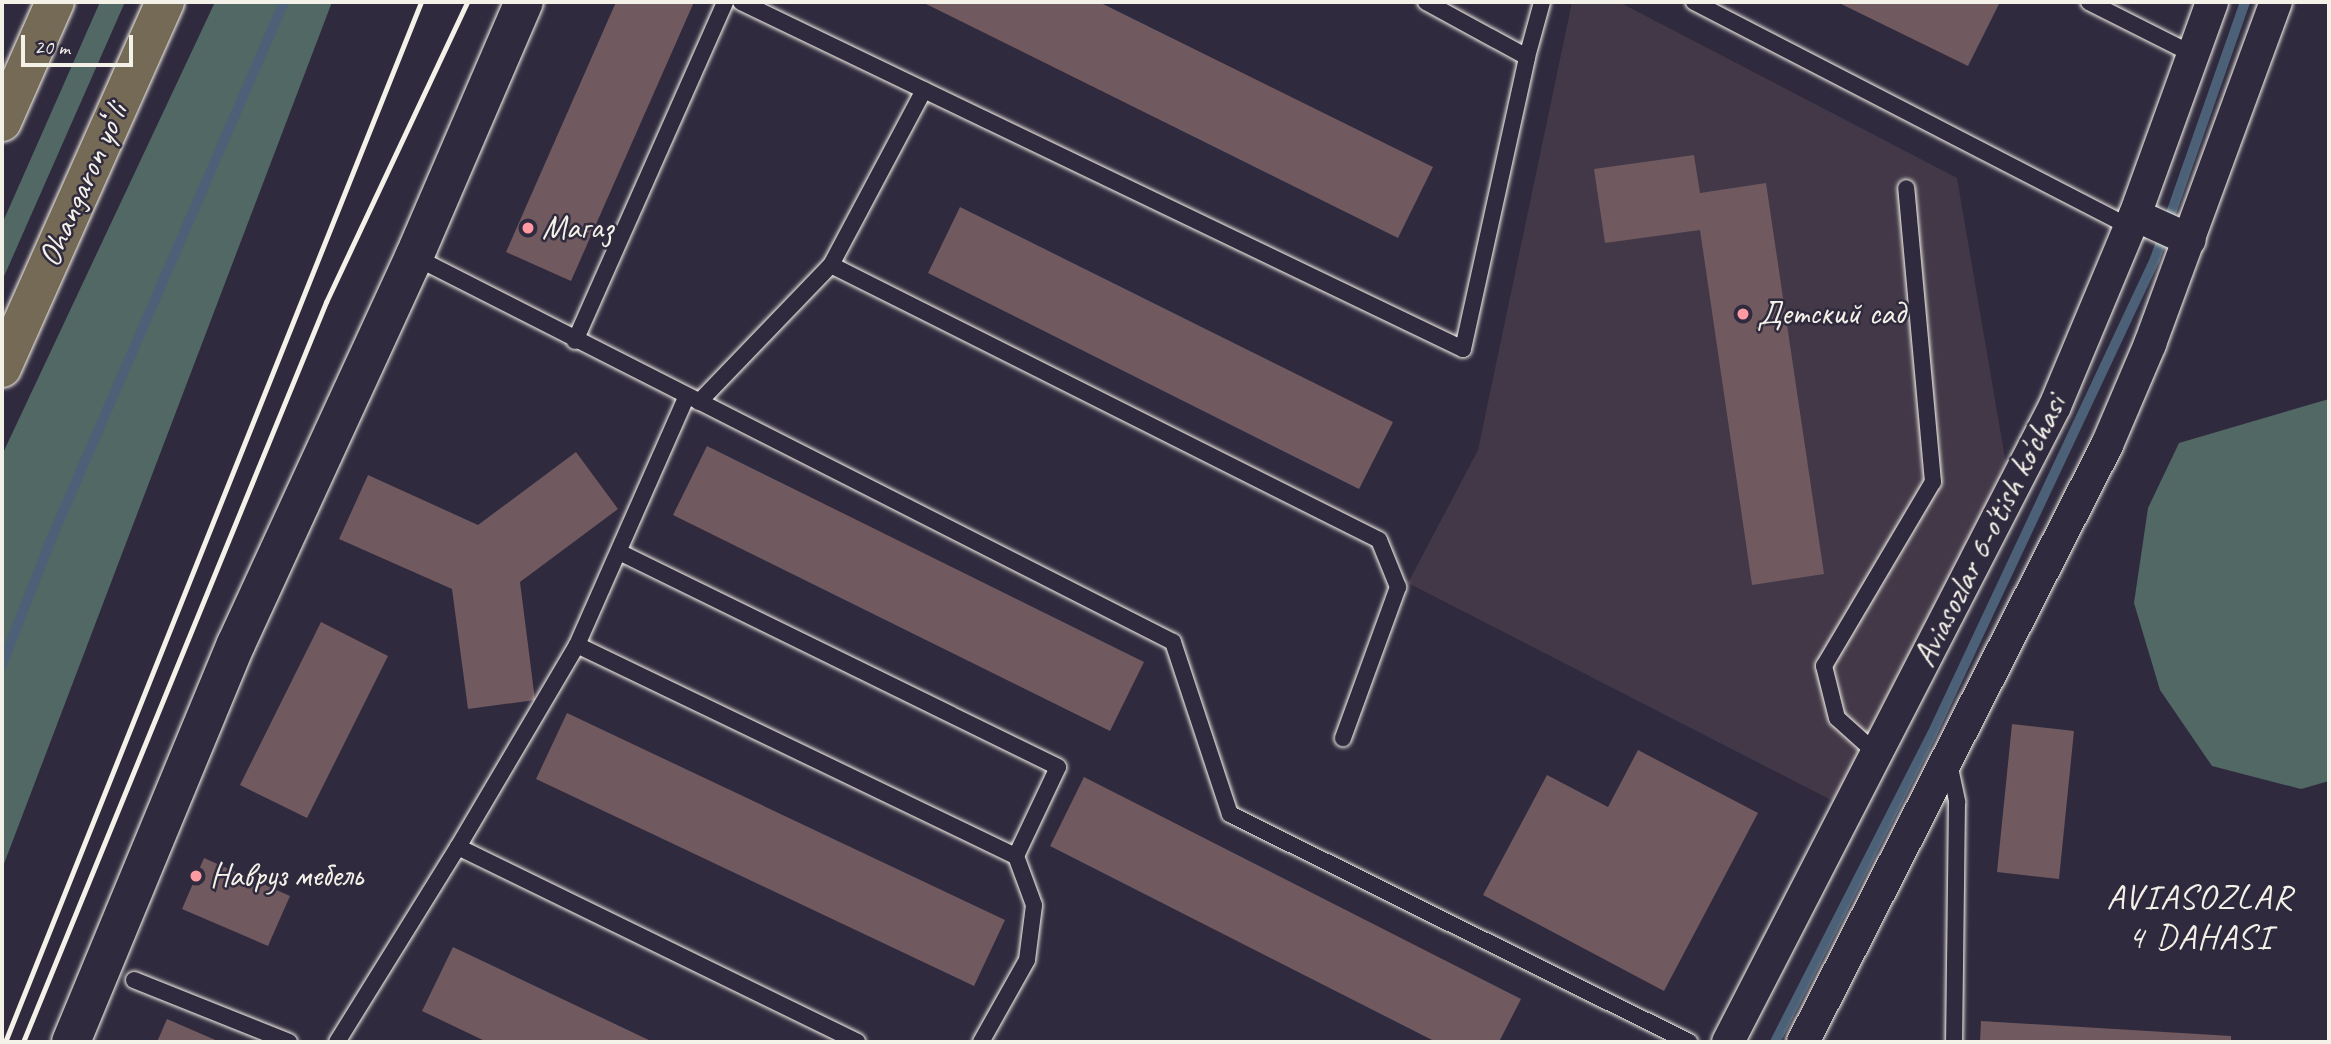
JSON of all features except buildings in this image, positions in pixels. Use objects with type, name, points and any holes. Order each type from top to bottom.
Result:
[{"type":"highway","points":[[2,122],[55,2]]},
{"type":"highway","name":"Ohangaron yoʻli","points":[[2,368],[165,2]]},
{"type":"street","points":[[71,1042],[236,643],[414,257],[524,2]]},
{"type":"street","name":"Aviasozlar 6-o'tish ko'chasi","points":[[1728,1042],[2055,406],[2139,221],[2212,2]]},
{"type":"street","name":"Aviasozlar 6-o'tish ko'chasi","points":[[1803,1042],[2107,444],[2276,2]]},
{"type":"street","points":[[2139,221],[2185,238]]},
{"type":"lane","points":[[575,341],[724,2]]},
{"type":"lane","points":[[741,2],[1463,349],[1527,57],[1542,2]]},
{"type":"lane","points":[[1426,2],[1527,57]]},
{"type":"lane","points":[[1694,2],[2139,221]]},
{"type":"lane","points":[[2089,2],[2194,55]]},
{"type":"lane","points":[[337,1042],[458,846],[577,645],[693,399],[831,265],[925,89]]},
{"type":"lane","points":[[1876,753],[1838,718],[1824,666],[1933,482],[1906,188]]},
{"type":"lane","points":[[414,257],[1173,642],[1230,814],[1689,1042]]},
{"type":"lane","points":[[831,265],[1379,540],[1398,587],[1343,738]]},
{"type":"lane","points":[[619,552],[1058,767],[1016,856]]},
{"type":"lane","points":[[577,645],[1016,856],[1034,905],[1027,960],[981,1042]]},
{"type":"lane","points":[[1948,757],[1957,802],[1954,1042]]},
{"type":"lane","points":[[458,846],[857,1042]]},
{"type":"lane","points":[[134,979],[289,1042]]},
{"type":"shaded area","name":"Детский сад","points":[[1572,2],[1619,2],[1957,178],[2006,464],[1833,801],[1408,583],[1478,450]]},
{"type":"green space","points":[[100,2],[125,2],[2,281],[2,224]]},
{"type":"green space","points":[[215,2],[332,2],[2,869],[2,455]]},
{"type":"green space","points":[[2329,399],[2329,781],[2301,789],[2212,766],[2160,690],[2134,603],[2148,508],[2179,443]]},
{"type":"waterway","points":[[2,665],[52,537],[284,2]]},
{"type":"waterway","points":[[1775,1042],[1932,734],[2155,259],[2245,2]]},
{"type":"railway","points":[[5,1042],[421,2]]},
{"type":"railway","points":[[23,1042],[326,302],[467,2]]},
{"type":"place","name":"Магаз","points":[[528,228]]},
{"type":"place","name":"Детский сад","points":[[1743,314]]},
{"type":"place","name":"Навруз мебель","points":[[196,876]]},
{"type":"district","name":"AVIASOZLAR 4 DAHASI","points":[[2200,917]]}]
